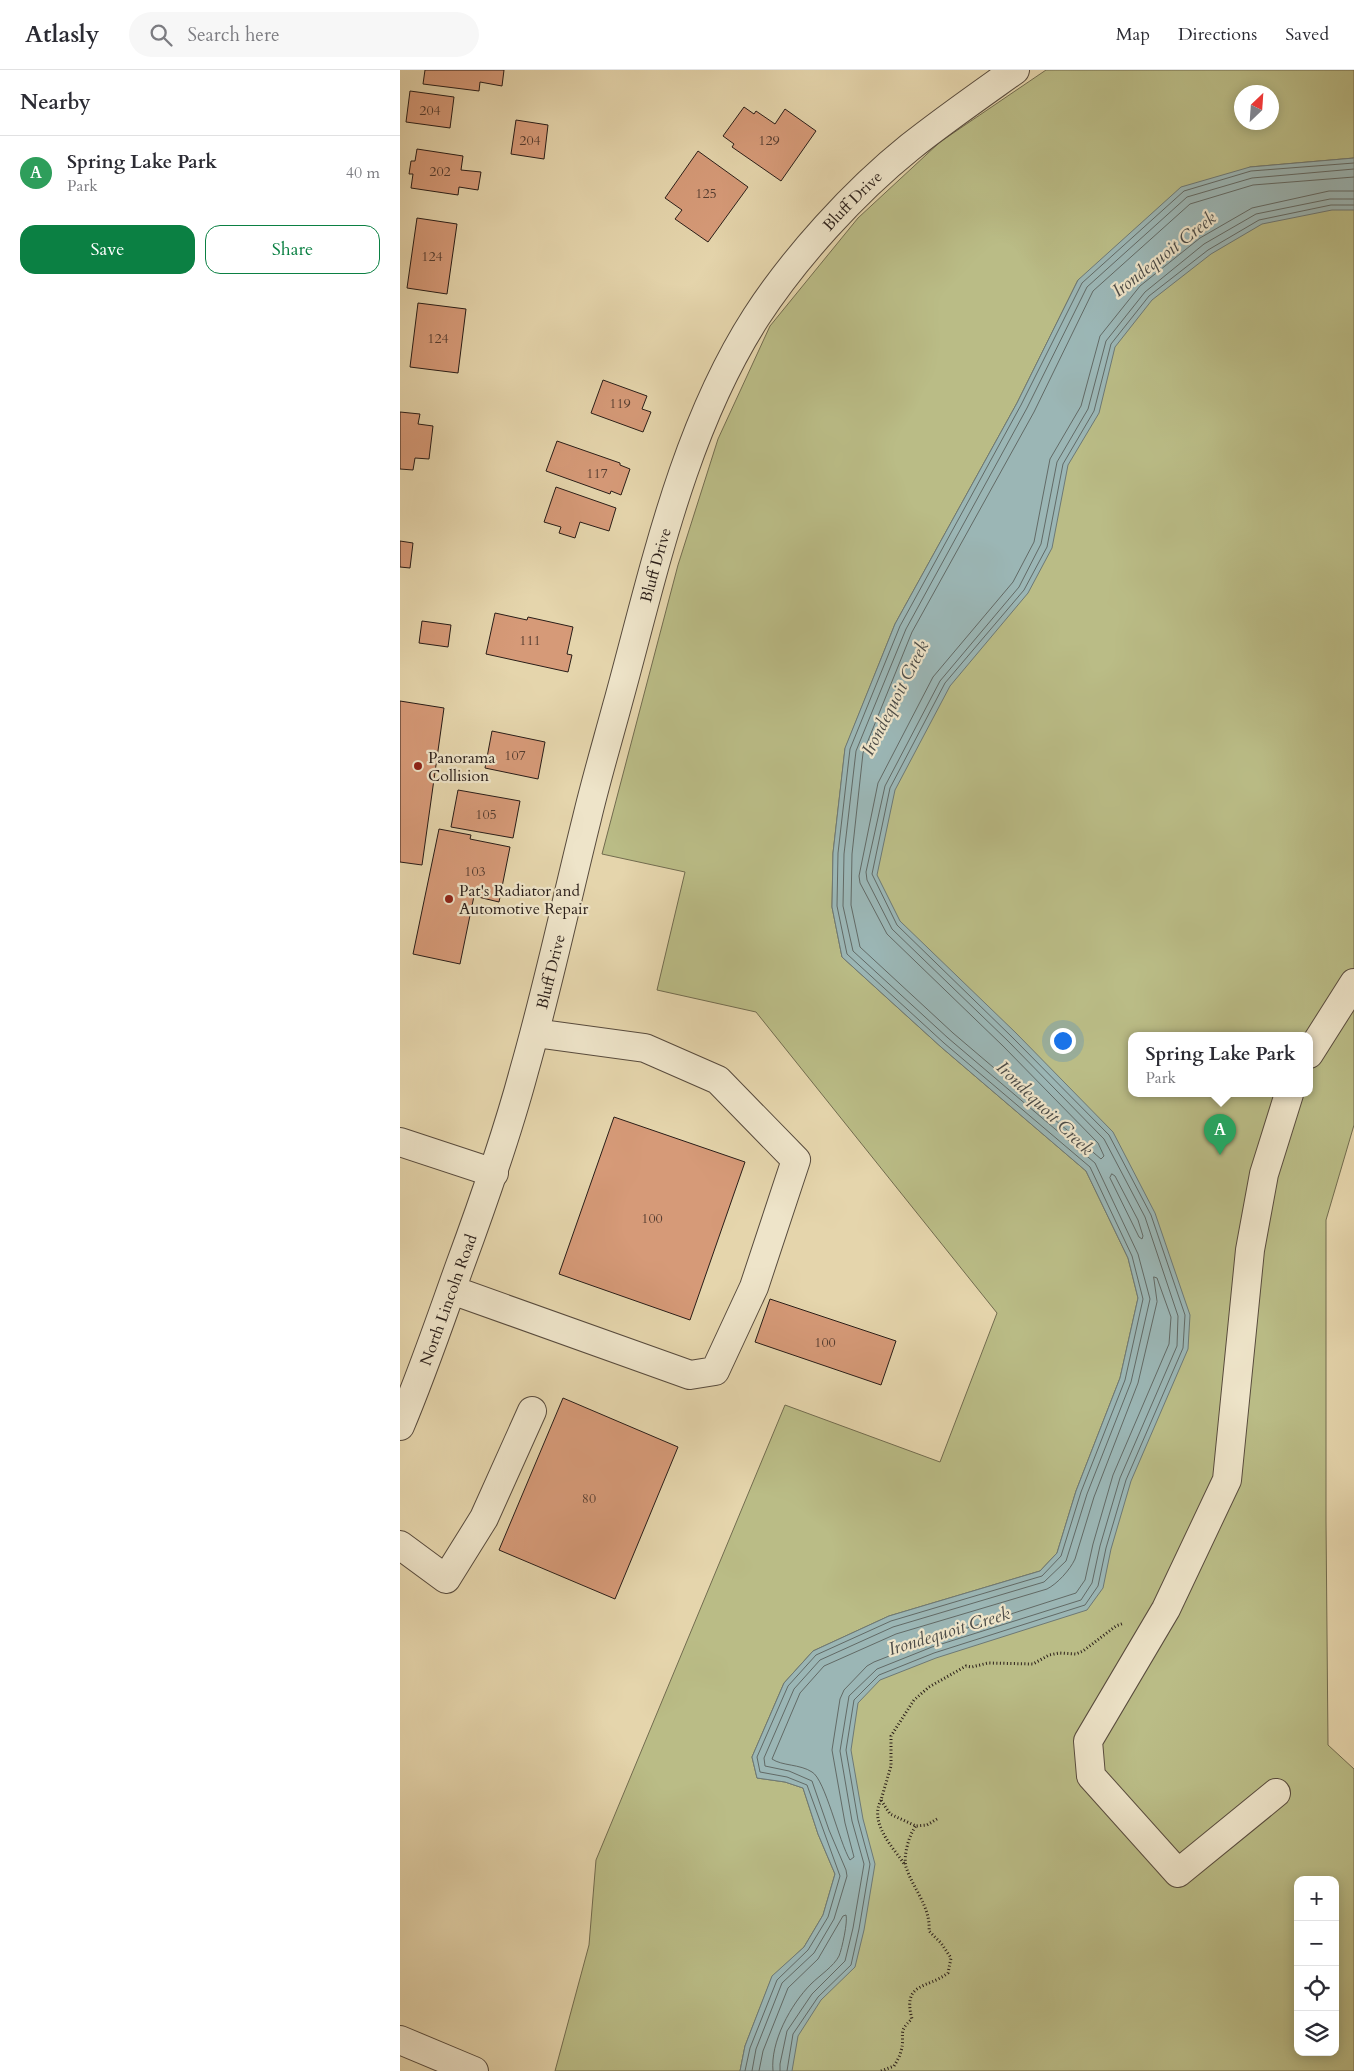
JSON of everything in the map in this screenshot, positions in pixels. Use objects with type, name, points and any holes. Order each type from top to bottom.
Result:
[{"type":"street","name":"Bluff Drive","points":[[494,1173],[534,1033],[588,814],[661,548],[692,450],[709,404],[730,359],[757,315],[790,271],[827,227],[869,182],[944,120],[1015,70]]},
{"type":"street","points":[[1313,1048],[1354,983]]},
{"type":"street","points":[[452,1290],[690,1375],[715,1371],[754,1287],[796,1160],[718,1080],[645,1048],[534,1033]]},
{"type":"street","points":[[1276,1793],[1178,1873],[1092,1776],[1088,1741],[1166,1609],[1227,1480],[1250,1250],[1264,1174],[1288,1097]]},
{"type":"street","points":[[400,1142],[494,1173]]},
{"type":"street","name":"North Lincoln Road","points":[[400,1426],[419,1381],[494,1173]]},
{"type":"street","points":[[400,1545],[446,1579],[484,1518],[532,1411]]},
{"type":"street","points":[[400,2040],[474,2071]]},
{"type":"path","points":[[882,2071],[894,2066],[902,2050],[901,2037],[904,2026],[912,2019],[909,2006],[913,1993],[920,1986],[940,1980],[948,1973],[951,1958],[941,1943],[929,1931],[930,1923],[925,1904],[905,1865],[882,1831],[877,1809],[891,1766],[891,1736],[914,1700],[928,1687],[966,1666],[972,1667],[988,1663],[1033,1664],[1049,1655],[1059,1653],[1076,1654],[1083,1651],[1116,1626],[1132,1621],[1155,1628]]},
{"type":"path","points":[[881,1800],[890,1814],[916,1826],[927,1825],[937,1819]]},
{"type":"path","points":[[905,1865],[909,1835],[916,1826]]},
{"type":"green space","points":[[1046,70],[1354,70],[1354,158],[1250,167],[1078,280],[1017,403],[895,624],[845,749],[833,853],[832,907],[842,957],[941,1047],[1086,1171],[1128,1258],[1138,1298],[1120,1378],[1076,1491],[1057,1553],[1040,1571],[889,1616],[813,1651],[784,1683],[752,1757],[757,1778],[785,1782],[803,1788],[818,1834],[835,1874],[823,1915],[804,1947],[772,1977],[745,2046],[740,2071],[555,2071],[589,1945],[596,1860],[785,1405],[940,1462],[997,1313],[756,1012],[657,990],[685,872],[602,854],[678,565],[718,439],[770,326],[858,218],[940,142]]},
{"type":"green space","points":[[1354,181],[1354,1125],[1326,1220],[1326,1521],[1328,1745],[1354,1769],[1354,2071],[767,2071],[846,1943],[809,1693],[1014,1614],[1105,1522],[1168,1329],[1124,1185],[858,903],[861,765],[1110,292]]},
{"type":"water","name":"Irondequoit Creek","points":[[1354,158],[1354,210],[1332,210],[1262,224],[1211,254],[1152,300],[1115,347],[1099,413],[1068,465],[1052,548],[1028,593],[950,686],[895,790],[877,875],[900,921],[1016,1033],[1113,1132],[1155,1213],[1190,1315],[1188,1349],[1131,1481],[1111,1549],[1103,1588],[1087,1610],[936,1658],[880,1680],[858,1703],[851,1750],[863,1819],[875,1864],[864,1930],[855,1967],[821,2000],[798,2036],[792,2071],[740,2071],[745,2046],[772,1976],[804,1947],[823,1915],[835,1874],[818,1834],[803,1788],[785,1782],[757,1778],[752,1757],[784,1683],[813,1651],[889,1616],[1040,1571],[1057,1553],[1076,1491],[1120,1378],[1138,1298],[1128,1258],[1086,1171],[941,1047],[842,957],[832,907],[833,853],[845,748],[895,624],[1017,403],[1078,280],[1181,187],[1250,167]]},
{"type":"building","points":[[425,70],[504,70],[502,86],[480,82],[479,91],[423,84]]},
{"type":"building","points":[[410,91],[454,97],[450,128],[406,122]]},
{"type":"building","points":[[744,107],[754,114],[756,111],[775,124],[785,109],[816,131],[781,181],[732,147],[734,144],[723,136]]},
{"type":"building","points":[[516,120],[548,125],[544,159],[511,154]]},
{"type":"building","points":[[417,149],[463,156],[461,170],[481,172],[478,190],[459,187],[458,195],[411,188],[413,174],[409,174],[411,161],[415,161]]},
{"type":"building","points":[[698,151],[748,187],[708,242],[675,219],[682,210],[665,198]]},
{"type":"building","points":[[417,218],[457,224],[447,294],[407,288]]},
{"type":"building","points":[[418,303],[466,309],[458,373],[410,367]]},
{"type":"building","points":[[603,380],[647,396],[642,409],[651,412],[643,432],[591,413]]},
{"type":"building","points":[[400,412],[420,414],[418,424],[433,426],[429,459],[415,458],[413,470],[400,469]]},
{"type":"building","points":[[557,441],[620,463],[620,465],[630,469],[621,495],[611,491],[610,494],[546,471]]},
{"type":"building","points":[[556,487],[616,508],[609,531],[580,522],[575,538],[559,533],[561,527],[544,522]]},
{"type":"building","points":[[400,541],[413,543],[410,568],[400,567]]},
{"type":"building","points":[[495,613],[527,620],[528,617],[573,627],[567,654],[572,655],[568,672],[486,654]]},
{"type":"building","points":[[422,621],[451,625],[448,647],[419,643]]},
{"type":"building","name":"Panorama Collision","points":[[400,701],[444,708],[422,865],[400,862]]},
{"type":"building","points":[[492,731],[545,742],[538,779],[485,768]]},
{"type":"building","points":[[458,790],[520,801],[513,838],[451,827]]},
{"type":"building","name":"Pat's Radiator and Automotive Repair","points":[[439,829],[471,835],[470,839],[510,847],[499,902],[474,896],[460,964],[413,954]]},
{"type":"building","points":[[614,1117],[745,1162],[690,1320],[559,1274]]},
{"type":"building","points":[[770,1299],[896,1341],[881,1385],[755,1342]]},
{"type":"building","points":[[563,1398],[678,1447],[615,1599],[499,1550]]},
{"type":"place","name":"Panorama Collision","points":[[418,766]]},
{"type":"place","name":"Pat's Radiator and Automotive Repair","points":[[449,899]]},
{"type":"place","name":"Spring Lake Park","points":[[1220,1155]]}]
